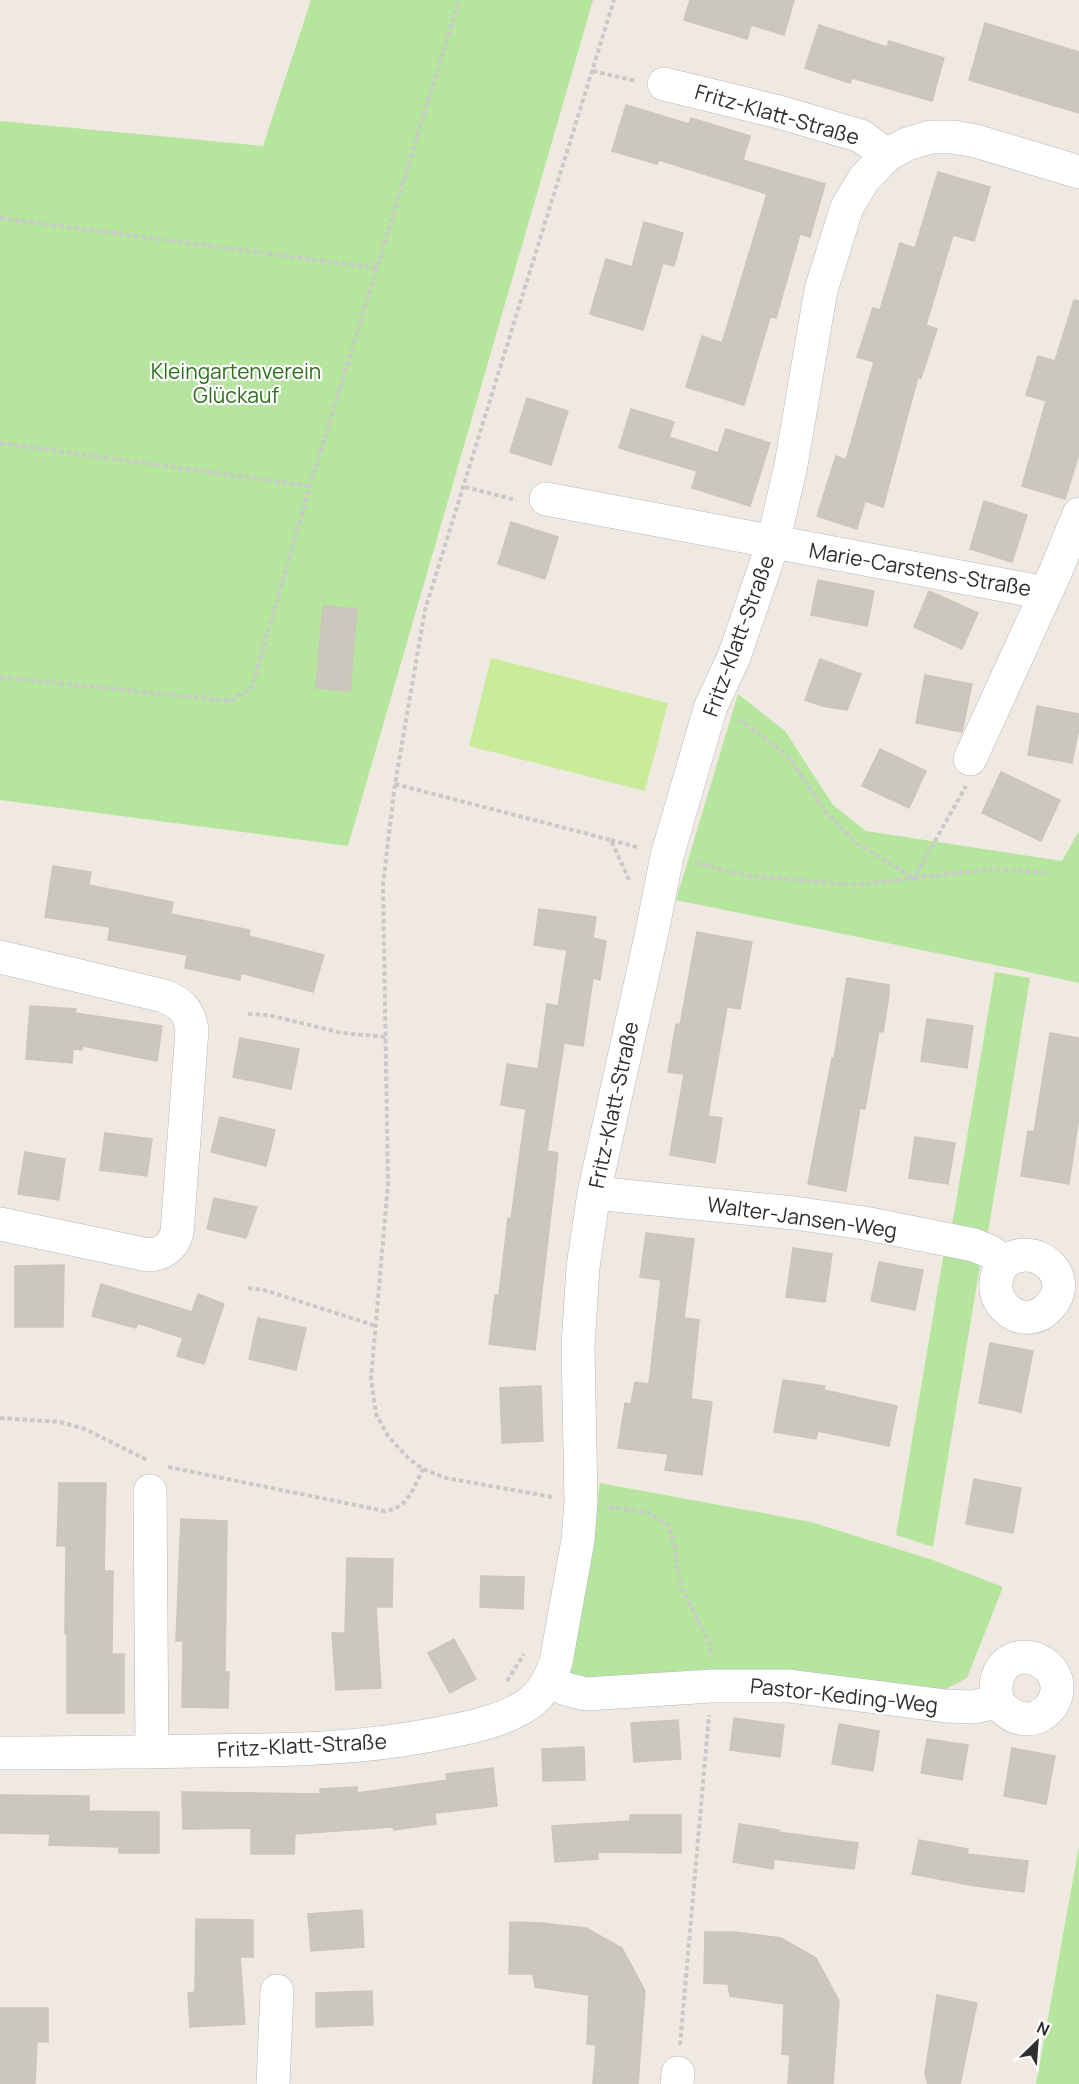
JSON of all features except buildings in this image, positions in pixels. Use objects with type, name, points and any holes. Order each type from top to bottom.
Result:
[{"type":"street","name":"Fritz-Klatt-Straße","points":[[664,84],[779,111],[861,136],[887,154]]},
{"type":"street","name":"Fritz-Klatt-Straße","points":[[0,1754],[306,1750],[411,1739],[501,1719],[523,1708],[538,1696],[549,1680],[556,1662],[578,1540],[580,1502],[578,1346],[583,1267],[594,1192],[667,856],[711,706],[734,657],[773,543],[791,465],[821,290],[848,207],[864,179],[887,154],[907,144],[930,137],[953,137],[976,141],[1079,172]]},
{"type":"street","name":"Marie-Carstens-Straße","points":[[546,499],[1046,593]]},
{"type":"street","name":"Marie-Carstens-Straße","points":[[970,759],[1046,593],[1079,514]]},
{"type":"street","points":[[0,957],[176,1000],[185,1008],[192,1030],[177,1233],[170,1247],[157,1255],[148,1255],[0,1224]]},
{"type":"street","name":"Walter-Jansen-Weg","points":[[594,1192],[794,1213],[864,1223],[974,1245],[991,1252],[1004,1263]]},
{"type":"street","points":[[150,1491],[152,1752]]},
{"type":"street","name":"Pastor-Keding-Weg","points":[[549,1680],[567,1689],[586,1694],[712,1686],[789,1686],[946,1706],[972,1707],[998,1702]]},
{"type":"street","points":[[273,2084],[277,1991]]},
{"type":"path","points":[[0,677],[231,701],[252,687],[310,486],[459,0]]},
{"type":"path","points":[[614,0],[465,487],[425,610],[395,784],[383,884],[388,1184],[371,1378],[376,1414],[388,1436],[408,1458],[423,1469],[446,1478],[647,1512],[668,1525],[675,1547],[677,1568],[683,1590],[710,1644],[712,1686],[677,2078]]},
{"type":"path","points":[[593,71],[652,85],[664,84]]},
{"type":"path","points":[[0,218],[376,268]]},
{"type":"path","points":[[0,443],[310,486]]},
{"type":"path","points":[[465,487],[529,503],[546,499]]},
{"type":"path","points":[[711,706],[741,720],[787,755],[825,811],[855,842],[914,878]]},
{"type":"path","points":[[914,878],[970,779],[970,759]]},
{"type":"path","points":[[395,784],[749,876],[855,885],[994,869],[1047,873]]},
{"type":"path","points":[[611,840],[634,891]]},
{"type":"path","points":[[248,1014],[268,1015],[342,1033],[386,1037]]},
{"type":"path","points":[[248,1288],[264,1290],[376,1326]]},
{"type":"path","points":[[0,1419],[60,1422],[85,1429],[157,1465],[385,1511],[398,1509],[407,1500],[423,1469]]},
{"type":"path","points":[[505,1684],[528,1649]]},
{"type":"green space","name":"Kleingartenverein Glückauf","points":[[311,0],[593,0],[348,846],[0,800],[0,121],[263,146]]},
{"type":"green space","points":[[491,658],[668,703],[645,791],[469,746]]},
{"type":"green space","points":[[738,694],[785,731],[833,805],[866,831],[1062,861],[1079,831],[1079,983],[676,900]]},
{"type":"green space","points":[[995,972],[1030,978],[988,1232],[952,1226]]},
{"type":"green space","points":[[944,1252],[965,1258],[980,1266],[933,1547],[896,1535]]},
{"type":"green space","points":[[600,1483],[811,1522],[933,1560],[1003,1587],[967,1678],[936,1694],[575,1683],[568,1675]]},
{"type":"green space","points":[[1079,1846],[1079,2084],[1036,2084]]}]
